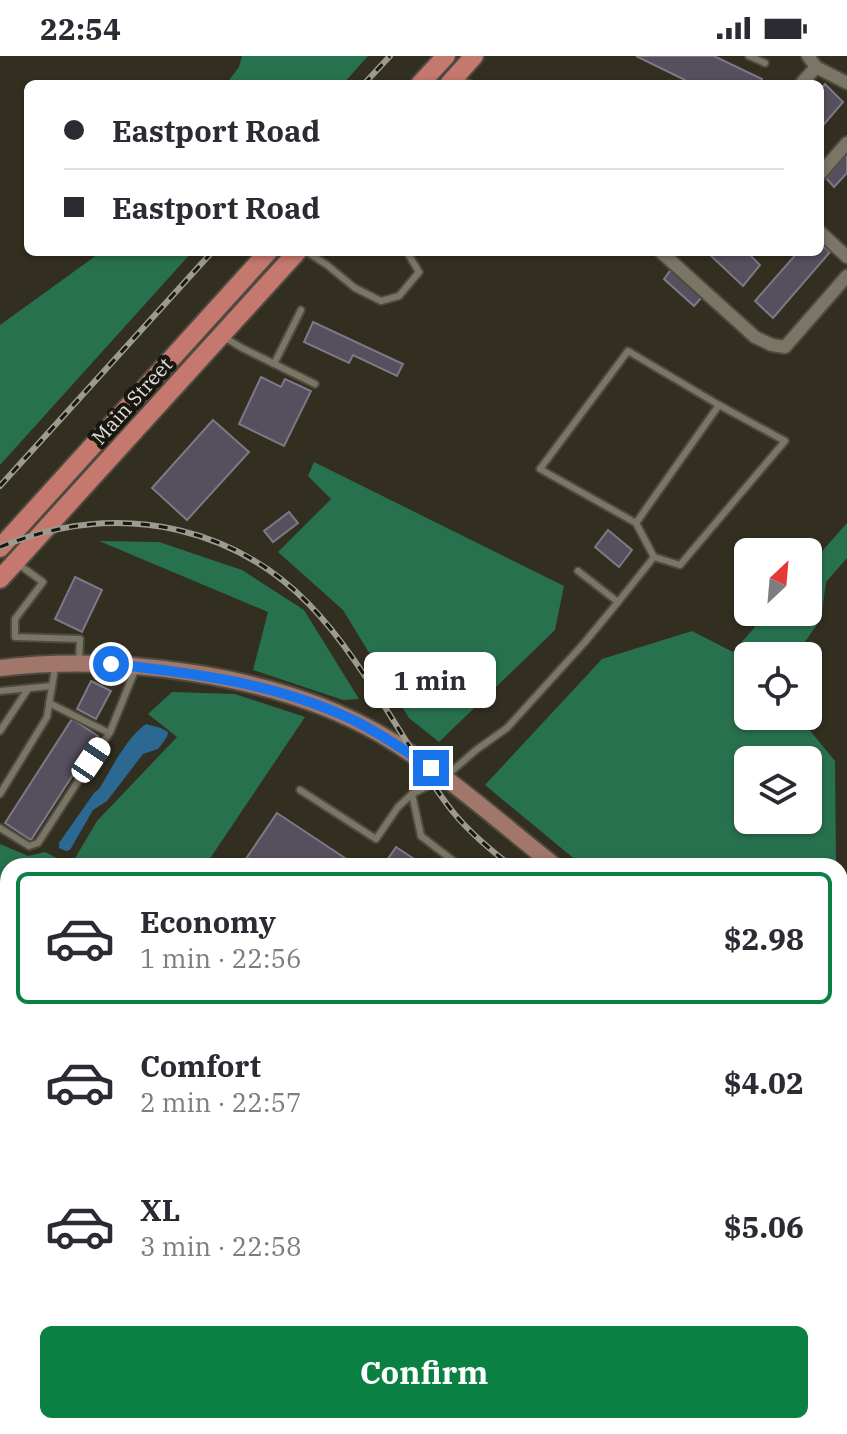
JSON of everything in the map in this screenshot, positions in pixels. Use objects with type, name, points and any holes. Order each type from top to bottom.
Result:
[{"type":"main road","points":[[424,80],[446,56]]},
{"type":"main road","points":[[459,80],[474,56]]},
{"type":"main road","name":"Main Street","points":[[0,548],[264,256]]},
{"type":"main road","name":"Main Street","points":[[0,579],[293,256]]},
{"type":"street","points":[[803,80],[812,61],[847,83]]},
{"type":"street","points":[[824,169],[847,143]]},
{"type":"street","points":[[824,236],[847,257]]},
{"type":"street","points":[[665,256],[755,337],[785,347],[847,276]]},
{"type":"street","points":[[130,404],[145,419]]},
{"type":"street","points":[[0,668],[55,663],[137,667],[228,680],[326,709],[380,734],[444,778],[545,858]]},
{"type":"lane","points":[[749,56],[765,63]]},
{"type":"lane","points":[[313,256],[355,288],[381,301],[399,296],[419,272],[409,256]]},
{"type":"lane","points":[[274,364],[301,310]]},
{"type":"lane","points":[[221,335],[315,384]]},
{"type":"lane","points":[[628,351],[719,405],[785,441],[680,565],[654,557],[636,523],[540,469],[628,351]]},
{"type":"lane","points":[[636,523],[719,405]]},
{"type":"lane","points":[[300,790],[376,839],[398,807],[412,794],[444,778],[507,728],[585,642],[654,557]]},
{"type":"lane","points":[[15,562],[43,582],[15,619],[15,637],[80,639],[79,663]]},
{"type":"lane","points":[[578,571],[618,602]]},
{"type":"lane","points":[[1,790],[47,717],[55,663]]},
{"type":"lane","points":[[0,828],[29,846],[38,843],[109,733],[137,667]]},
{"type":"lane","points":[[0,691],[52,686]]},
{"type":"lane","points":[[0,731],[28,689]]},
{"type":"lane","points":[[49,703],[109,733]]},
{"type":"lane","points":[[412,794],[421,836],[450,858]]},
{"type":"green space","points":[[242,56],[368,56],[347,80],[229,80],[239,67]]},
{"type":"green space","points":[[95,256],[188,256],[0,465],[0,325]]},
{"type":"green space","points":[[314,462],[564,586],[555,630],[439,742],[409,718],[343,610],[278,552],[331,499],[308,476]]},
{"type":"green space","points":[[847,523],[847,558],[826,582],[822,612],[822,551]]},
{"type":"green space","points":[[99,541],[159,542],[242,570],[304,610],[359,699],[343,700],[253,670],[268,612]]},
{"type":"green space","points":[[756,626],[816,626],[805,642],[742,642]]},
{"type":"green space","points":[[692,631],[733,652],[734,730],[810,730],[835,761],[836,858],[573,858],[485,785],[602,659]]},
{"type":"green space","points":[[172,692],[235,694],[305,717],[210,858],[75,858],[97,821],[177,737],[148,714]]},
{"type":"green space","points":[[0,844],[28,856],[45,852],[57,858],[0,858]]},
{"type":"water","points":[[146,724],[168,732],[167,737],[158,749],[143,754],[107,801],[93,810],[70,850],[59,848],[59,843],[99,789],[126,745]]},
{"type":"building","points":[[636,56],[714,56],[762,79],[762,80],[685,80]]},
{"type":"building","points":[[824,85],[843,102],[824,124]]},
{"type":"building","points":[[847,154],[847,173],[834,187],[826,178]]},
{"type":"building","points":[[824,247],[830,252],[773,318],[755,301],[794,256],[824,256]]},
{"type":"building","points":[[711,256],[751,256],[760,265],[743,286]]},
{"type":"building","points":[[672,268],[703,296],[694,306],[664,279]]},
{"type":"building","points":[[313,322],[403,364],[397,376],[353,355],[349,363],[304,342]]},
{"type":"building","points":[[261,377],[281,387],[285,379],[311,391],[284,446],[239,424]]},
{"type":"building","points":[[213,420],[249,452],[187,520],[152,488]]},
{"type":"building","points":[[289,512],[298,523],[273,542],[264,531]]},
{"type":"building","points":[[608,530],[632,550],[619,567],[595,547]]},
{"type":"building","points":[[75,577],[102,590],[82,632],[55,619]]},
{"type":"building","points":[[91,681],[111,691],[96,719],[77,709]]},
{"type":"building","points":[[72,719],[98,736],[31,840],[5,823]]},
{"type":"building","points":[[277,813],[345,858],[246,858]]},
{"type":"building","points":[[396,847],[413,858],[388,858]]},
{"type":"railway","points":[[368,80],[390,56]]},
{"type":"railway","points":[[0,486],[208,256]]},
{"type":"railway","points":[[0,547],[65,528],[132,524],[178,530],[221,544],[257,562],[289,586],[342,643],[447,804],[502,858]]},
{"type":"route","points":[[111,664],[228,680],[296,698],[355,721],[431,768]]}]
